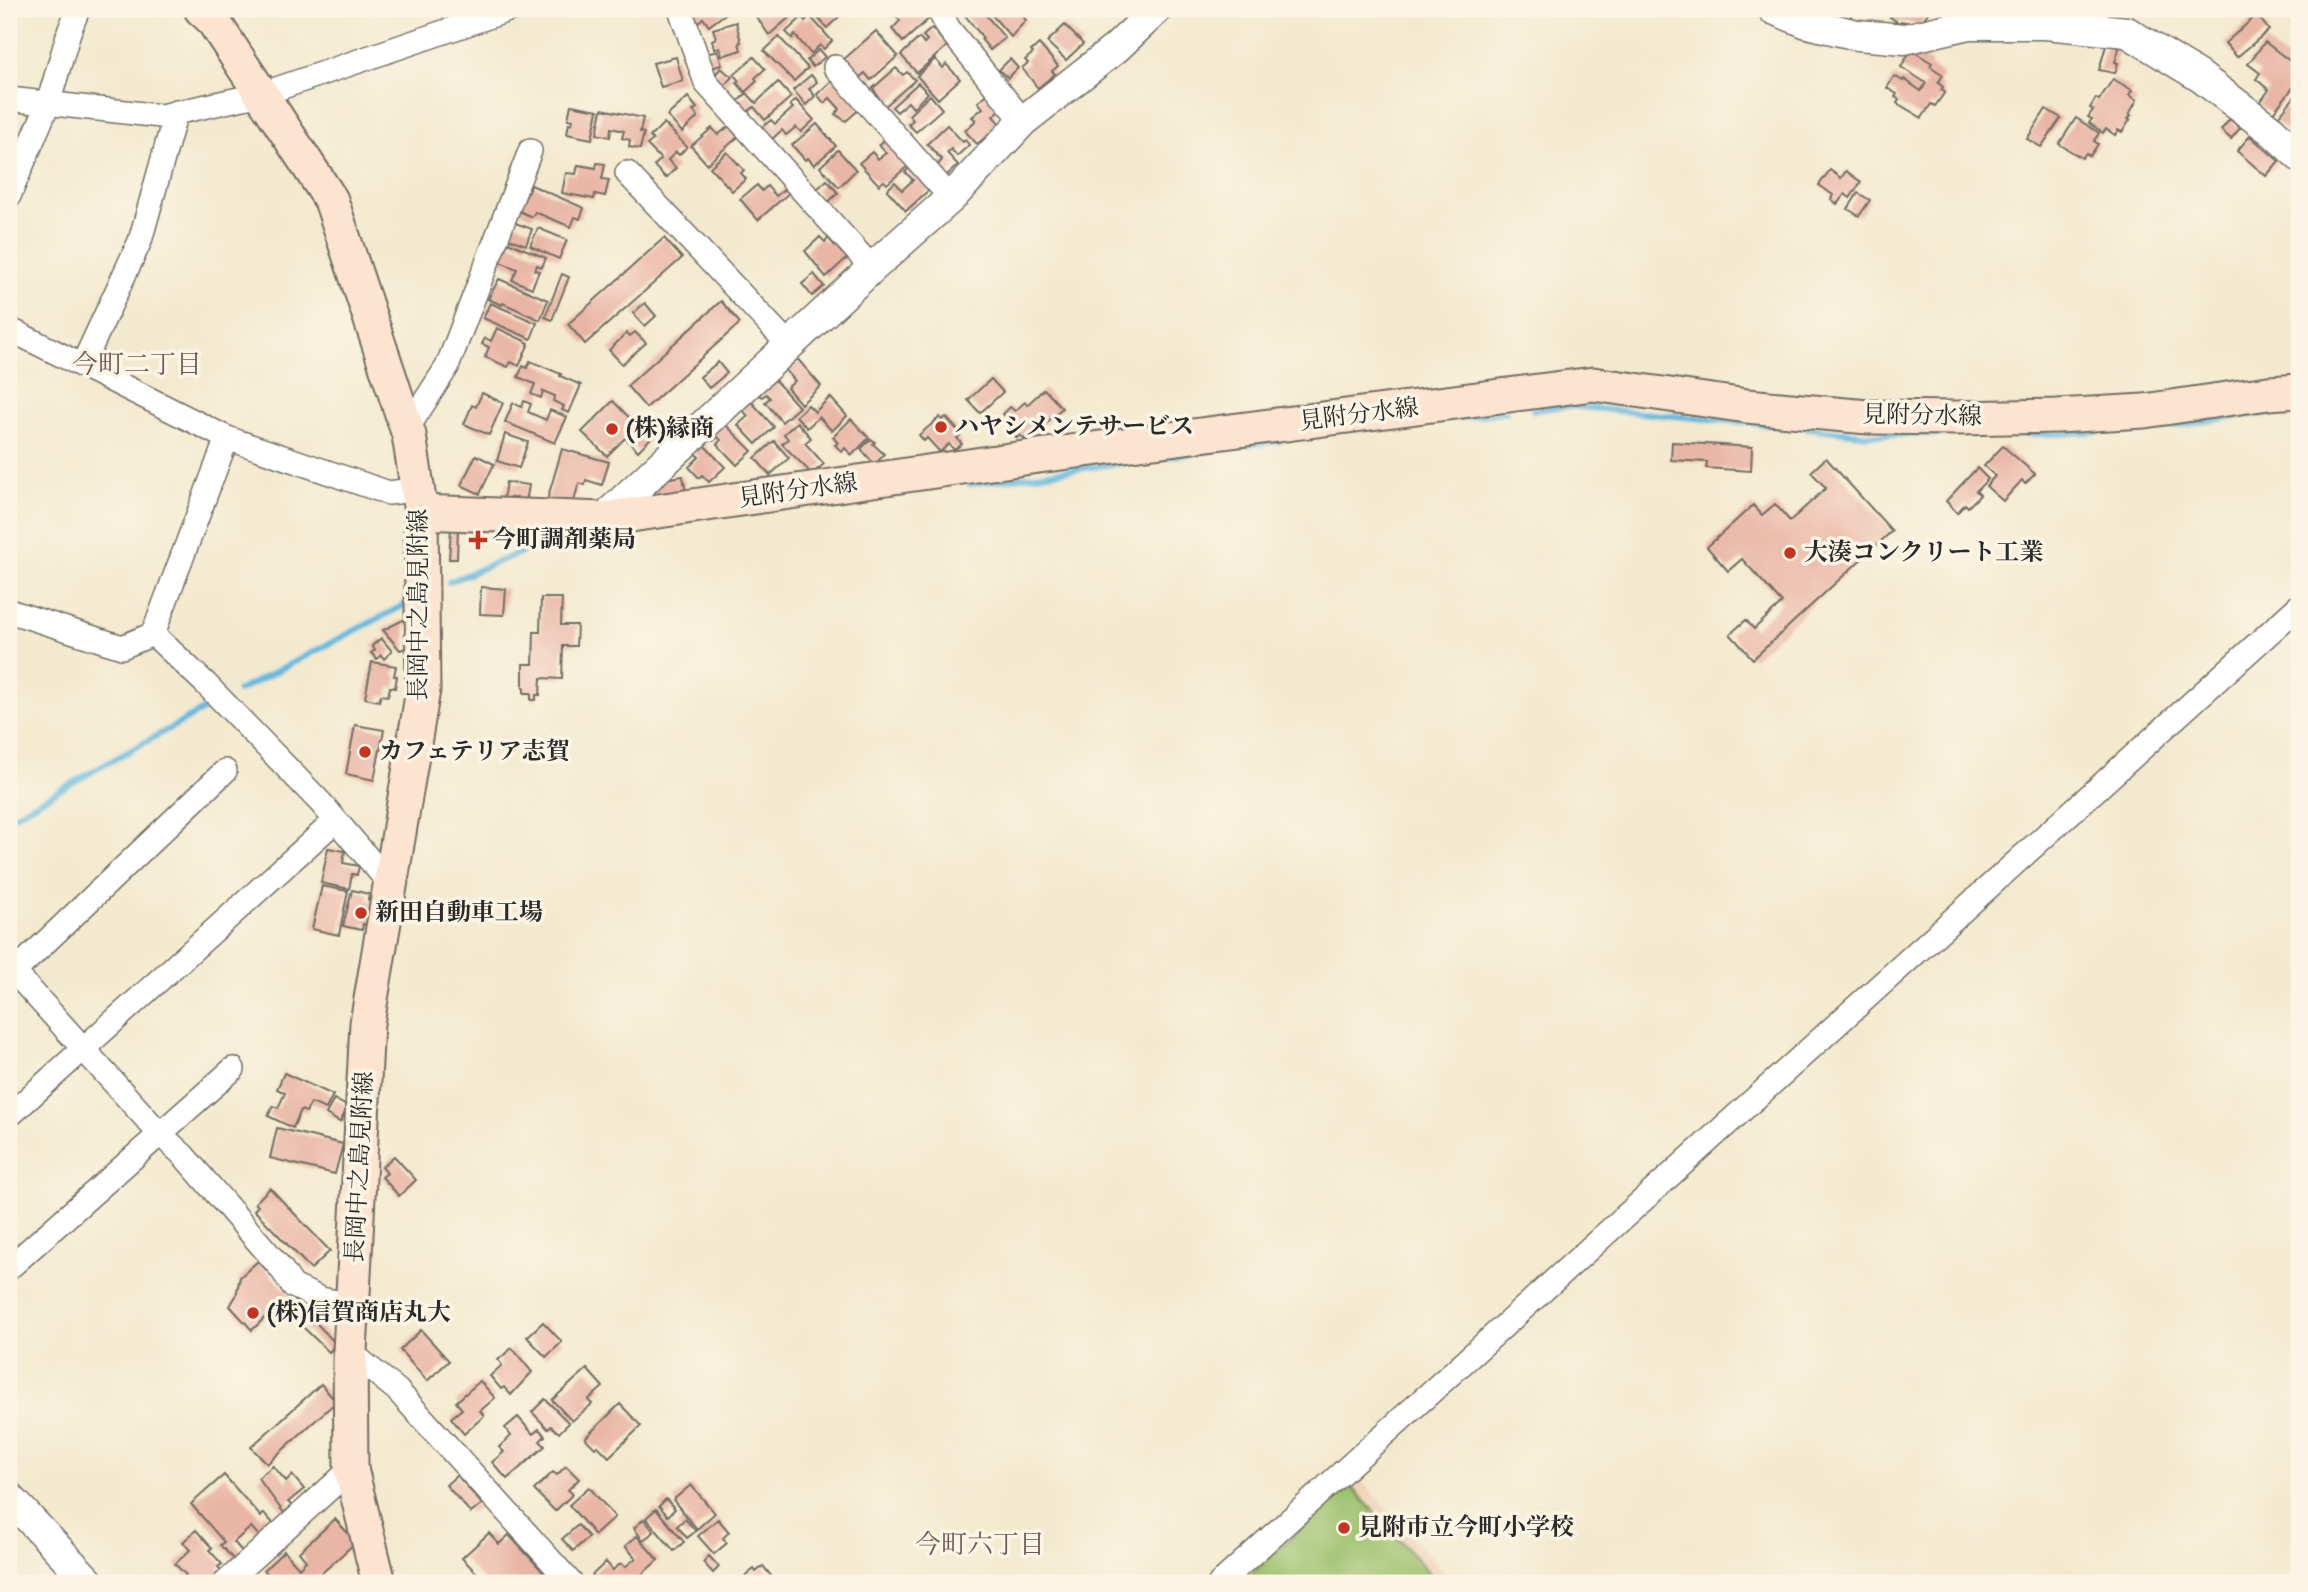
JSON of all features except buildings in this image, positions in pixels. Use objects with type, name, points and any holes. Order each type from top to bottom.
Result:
[{"type":"main road","name":"長岡中之島見附線","points":[[201,9],[212,19],[331,200],[407,429],[420,500],[423,690],[367,1023],[350,1352],[351,1469],[379,1583]]},
{"type":"main road","name":"見附分水線","points":[[420,500],[603,519],[1031,457],[1593,384],[1747,406],[1868,416],[1958,418],[2144,411],[2299,391]]},
{"type":"street","points":[[9,196],[48,104],[78,9]]},
{"type":"street","points":[[9,99],[161,116],[262,94],[511,9]]},
{"type":"street","points":[[680,9],[706,83],[872,268]]},
{"type":"street","points":[[938,9],[949,29],[1023,121]]},
{"type":"street","points":[[603,519],[872,268],[951,198],[1023,121],[1116,48],[1157,9]]},
{"type":"street","points":[[1773,9],[1807,23],[1857,36],[1905,38],[1969,24],[2045,24],[2127,32],[2202,78],[2272,131],[2299,156]]},
{"type":"street","points":[[835,67],[951,198]]},
{"type":"street","points":[[82,366],[140,241],[176,113]]},
{"type":"street","points":[[407,429],[447,367],[530,151]]},
{"type":"street","points":[[627,173],[790,346]]},
{"type":"street","points":[[9,329],[227,438],[389,493],[420,500]]},
{"type":"street","points":[[9,611],[122,647],[153,634],[227,438]]},
{"type":"street","points":[[1220,1583],[2299,606]]},
{"type":"street","points":[[153,634],[205,682],[311,793],[391,885]]},
{"type":"street","points":[[225,771],[11,972],[84,1048],[160,1134],[183,1155],[272,1256],[293,1286],[321,1299],[353,1305]]},
{"type":"street","points":[[9,1116],[335,821]]},
{"type":"street","points":[[9,1268],[233,1069]]},
{"type":"street","points":[[350,1352],[397,1391],[571,1583]]},
{"type":"street","points":[[225,1583],[351,1469]]},
{"type":"street","points":[[9,1497],[90,1583]]},
{"type":"shaded area","name":"見附市立今町小学校","points":[[1354,1472],[1453,1583],[1225,1583]]},
{"type":"green space","name":"見附市立今町小学校","points":[[1350,1485],[1438,1583],[1241,1583]]},
{"type":"waterway","points":[[1533,410],[1566,406],[1782,426]]},
{"type":"waterway","points":[[1978,434],[2059,434],[2174,426],[2246,415],[2299,411]]},
{"type":"waterway","points":[[1458,418],[1506,412]]},
{"type":"waterway","points":[[1807,428],[1869,435],[1942,434]]},
{"type":"waterway","points":[[970,484],[1280,441]]},
{"type":"waterway","points":[[551,542],[593,534]]},
{"type":"waterway","points":[[449,582],[524,551]]},
{"type":"waterway","points":[[238,691],[412,601]]},
{"type":"waterway","points":[[9,818],[212,705]]},
{"type":"place","name":"ハヤシメンテサービス","points":[[941,427]]},
{"type":"place","name":"(株)縁商","points":[[612,429]]},
{"type":"place","name":"今町調剤薬局","points":[[478,540]]},
{"type":"place","name":"大湊コンクリート工業","points":[[1790,553]]},
{"type":"place","name":"カフェテリア志賀","points":[[365,752]]},
{"type":"place","name":"新田自動車工場","points":[[361,913]]},
{"type":"place","name":"(株)信賀商店丸大","points":[[253,1313]]},
{"type":"place","name":"見附市立今町小学校","points":[[1344,1528]]},
{"type":"district","name":"今町二丁目","points":[[137,365]]},
{"type":"district","name":"今町六丁目","points":[[980,1545]]}]
